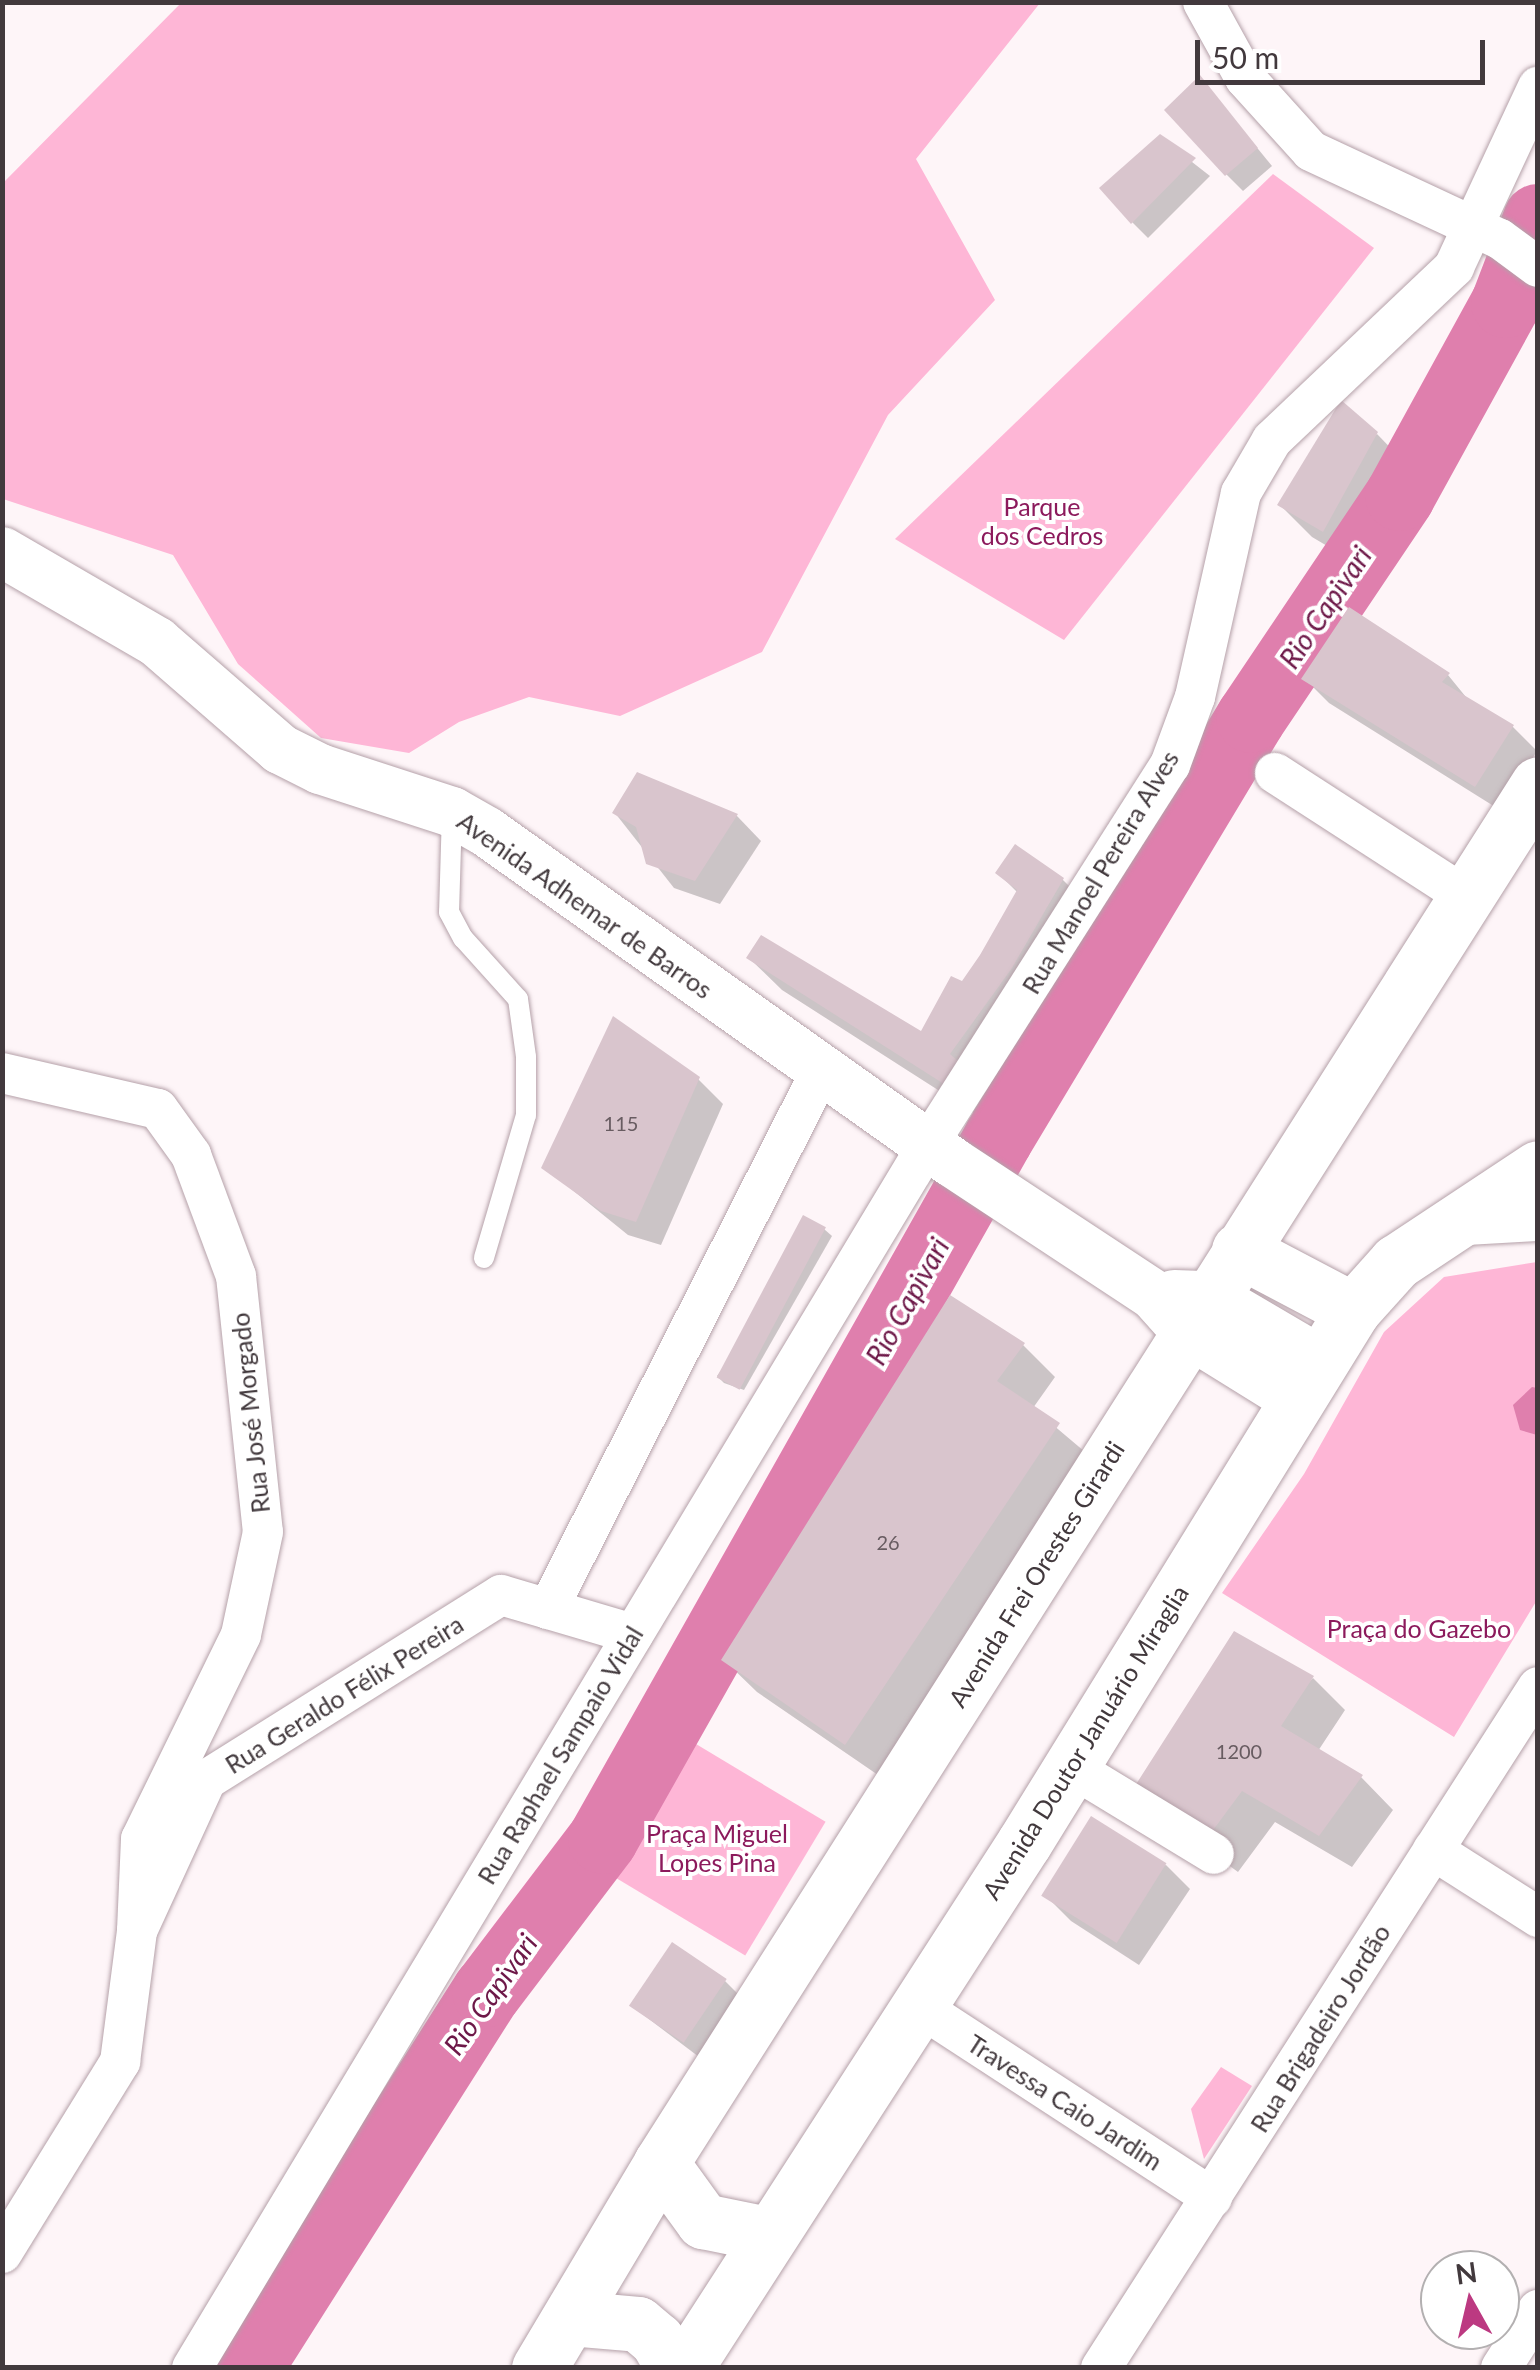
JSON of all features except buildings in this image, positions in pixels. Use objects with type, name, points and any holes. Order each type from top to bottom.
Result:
[{"type":"main road","name":"Avenida Frei Orestes Girardi","points":[[539,2368],[1184,1308],[1239,1250],[1538,784]]},
{"type":"main road","name":"Avenida Doutor Januário Miraglia","points":[[685,2368],[767,2234],[1071,1767],[1352,1310],[1396,1262],[1538,1168]]},
{"type":"main road","points":[[1239,1250],[1352,1310]]},
{"type":"main road","points":[[661,2163],[703,2221],[767,2234]]},
{"type":"main road","points":[[570,2318],[638,2324],[657,2340],[673,2368]]},
{"type":"street","points":[[1204,2],[1245,78],[1311,151],[1487,233],[1538,266]]},
{"type":"street","name":"Rua Manoel Pereira Alves","points":[[941,1153],[1170,765],[1195,698],[1241,493],[1272,440],[1487,233],[1538,86]]},
{"type":"street","name":"Avenida Adhemar de Barros","points":[[2,552],[157,642],[280,749],[320,769],[452,812],[1007,1199],[1307,1380]]},
{"type":"street","points":[[1275,774],[1467,897]]},
{"type":"street","points":[[548,1609],[822,1070]]},
{"type":"street","name":"Rua José Morgado","points":[[2,1073],[158,1109],[191,1155],[236,1276],[262,1532],[241,1635],[141,1839],[137,1931]]},
{"type":"street","name":"Rua Raphael Sampaio Vidal","points":[[192,2368],[634,1634],[941,1153]]},
{"type":"street","points":[[1447,1226],[1538,1221]]},
{"type":"street","name":"Rua Geraldo Félix Pereira","points":[[2,2252],[120,2062],[137,1931],[206,1780],[501,1595],[634,1634]]},
{"type":"street","name":"Rua Brigadeiro Jordão","points":[[1101,2368],[1538,1687]]},
{"type":"street","points":[[1071,1767],[1214,1854]]},
{"type":"street","points":[[1433,1850],[1538,1916]]},
{"type":"street","name":"Travessa Caio Jardim","points":[[918,2006],[1212,2198]]},
{"type":"street","points":[[1501,2368],[1538,2310]]},
{"type":"lane","points":[[452,812],[449,912],[463,938],[518,999],[526,1057],[526,1115],[484,1258]]},
{"type":"green space","points":[[181,3],[1040,3],[916,159],[995,300],[888,415],[762,652],[620,716],[529,697],[459,722],[409,753],[321,738],[238,664],[173,555],[3,499],[3,183]]},
{"type":"green space","name":"Parque dos Cedros","points":[[1273,174],[1374,248],[1064,640],[895,539]]},
{"type":"green space","name":"Praça do Gazebo","points":[[1537,1262],[1537,1600],[1454,1737],[1222,1593],[1304,1474],[1384,1332],[1444,1277]]},
{"type":"green space","name":"Praça Miguel Lopes Pina","points":[[691,1741],[826,1822],[745,1956],[611,1875]]},
{"type":"green space","points":[[1221,2067],[1252,2086],[1204,2159],[1191,2109]]},
{"type":"shaded area","points":[[1532,1387],[1537,1388],[1537,1435],[1520,1430],[1513,1405]]},
{"type":"waterway","name":"Rio Capivari","points":[[248,2368],[487,1992],[603,1839],[998,1139],[1251,718],[1400,496],[1506,303],[1538,219]]}]
